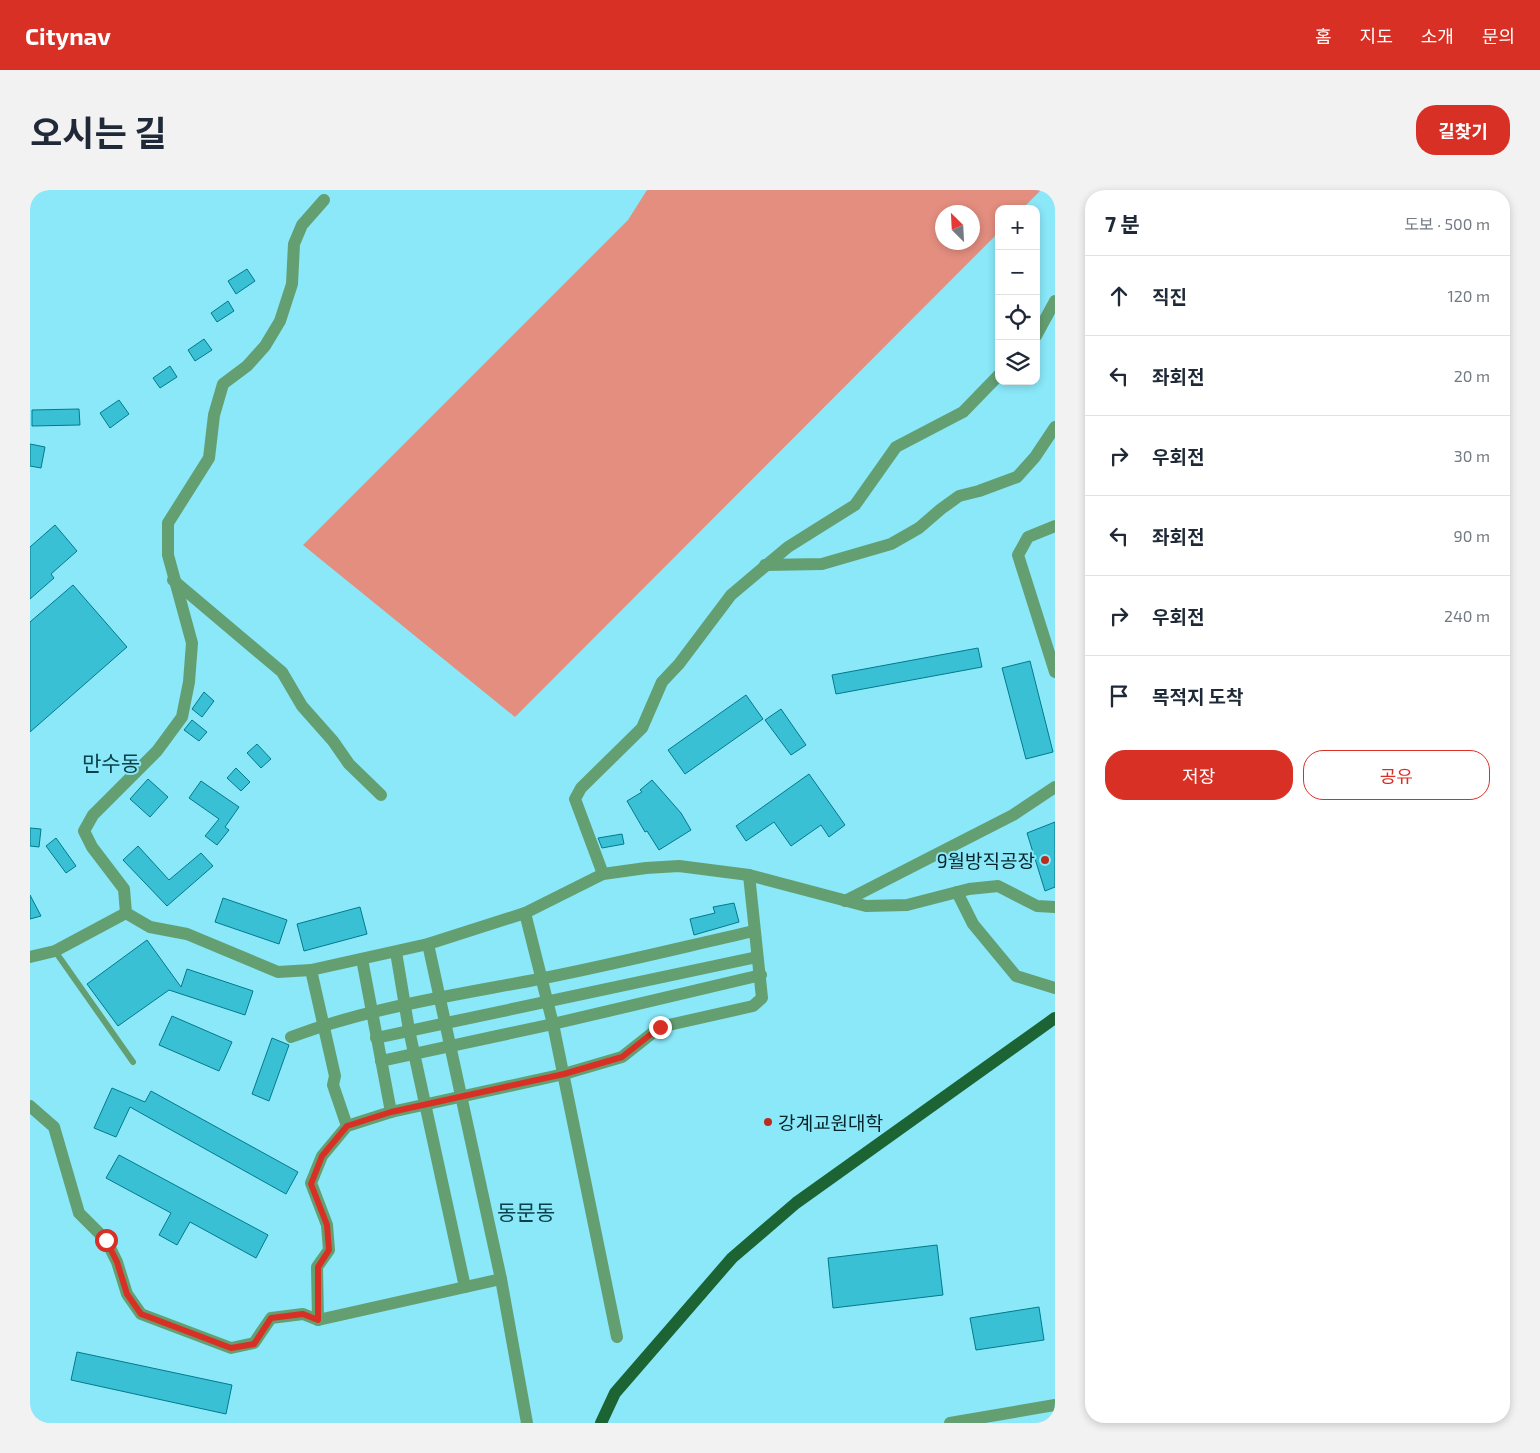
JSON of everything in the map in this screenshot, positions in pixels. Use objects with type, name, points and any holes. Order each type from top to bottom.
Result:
[{"type":"main road","points":[[601,1423],[615,1393],[732,1258],[796,1204],[1055,1018]]},
{"type":"street","points":[[126,914],[124,889],[92,847],[84,831],[93,814],[157,751],[182,717],[189,682],[192,643],[173,580],[168,555],[168,523],[209,458],[214,415],[223,384],[247,366],[265,346],[280,321],[292,284],[294,244],[302,225],[324,200]]},
{"type":"street","points":[[1040,329],[1055,301]]},
{"type":"street","points":[[603,874],[575,799],[581,788],[642,728],[662,682],[684,658],[731,595],[765,564],[855,505],[896,446],[964,412],[995,379]]},
{"type":"street","points":[[765,564],[822,564],[891,544],[920,528],[941,509],[960,496],[979,491],[1017,476],[1035,457],[1055,427]]},
{"type":"street","points":[[1055,526],[1028,537],[1018,555],[1055,672]]},
{"type":"street","points":[[173,580],[282,672],[302,706],[333,741],[349,764],[381,795]]},
{"type":"street","points":[[844,901],[1013,815],[1055,788]]},
{"type":"street","points":[[126,914],[150,927],[187,934],[278,972],[311,970],[428,944],[525,913],[603,874],[679,866],[749,875],[866,906],[906,904],[957,892],[998,886],[1038,906],[1055,907]]},
{"type":"street","points":[[318,1320],[318,1267],[329,1250],[327,1225],[311,1184],[322,1156],[347,1126],[391,1112],[564,1074],[622,1057],[660,1027],[753,1006],[762,998],[749,875]]},
{"type":"street","points":[[957,892],[973,924],[1016,976],[1055,988]]},
{"type":"street","points":[[525,913],[564,1074],[617,1337]]},
{"type":"street","points":[[30,957],[55,952],[126,914]]},
{"type":"street","points":[[291,1037],[323,1025],[372,1012],[542,979],[754,930]]},
{"type":"street","points":[[428,944],[500,1279],[527,1423]]},
{"type":"street","points":[[396,952],[409,1030],[416,1054],[465,1287]]},
{"type":"street","points":[[376,1038],[757,957]]},
{"type":"street","points":[[362,959],[391,1112]]},
{"type":"street","points":[[311,970],[335,1076],[333,1085],[347,1126]]},
{"type":"street","points":[[381,1061],[553,1024],[761,975]]},
{"type":"street","points":[[30,1106],[54,1127],[79,1213],[106,1240],[117,1262],[127,1294],[141,1314],[231,1348],[254,1344],[271,1318],[303,1314],[318,1320],[500,1279]]},
{"type":"street","points":[[950,1423],[1055,1405]]},
{"type":"lane","points":[[55,952],[133,1062]]},
{"type":"shaded area","points":[[647,190],[1041,190],[1026,205],[995,205],[995,236],[515,717],[303,545],[628,220]]},
{"type":"building","points":[[247,269],[255,281],[236,294],[228,281]]},
{"type":"building","points":[[228,301],[234,311],[217,322],[211,313]]},
{"type":"building","points":[[204,339],[212,350],[195,361],[188,350]]},
{"type":"building","points":[[170,366],[177,377],[160,388],[153,378]]},
{"type":"building","points":[[119,400],[129,414],[110,428],[100,413]]},
{"type":"building","points":[[79,409],[80,425],[32,426],[32,410]]},
{"type":"building","points":[[30,444],[45,447],[41,468],[30,466]]},
{"type":"building","points":[[55,525],[77,551],[51,574],[54,578],[30,599],[30,547]]},
{"type":"building","points":[[73,585],[127,647],[30,732],[30,622]]},
{"type":"building","points":[[978,648],[982,667],[836,694],[832,675]]},
{"type":"building","points":[[1030,661],[1053,752],[1026,759],[1002,668]]},
{"type":"building","points":[[204,692],[214,701],[202,717],[192,709]]},
{"type":"building","points":[[746,695],[763,719],[685,774],[668,750]]},
{"type":"building","points":[[781,709],[806,745],[791,755],[765,720]]},
{"type":"building","points":[[192,720],[207,732],[199,741],[184,730]]},
{"type":"building","points":[[257,744],[271,759],[261,768],[247,753]]},
{"type":"building","points":[[236,768],[250,782],[241,791],[227,778]]},
{"type":"building","points":[[809,774],[845,825],[829,837],[821,825],[791,846],[774,822],[746,841],[736,826]]},
{"type":"building","points":[[148,779],[168,797],[150,817],[130,799]]},
{"type":"building","points":[[652,780],[681,813],[691,830],[659,850],[647,831],[645,832],[627,801],[642,792],[640,790]]},
{"type":"building","points":[[201,781],[239,807],[225,827],[229,830],[217,845],[205,836],[219,819],[189,798]]},
{"type":"building","name":"9월방직공장","points":[[1055,822],[1055,887],[1045,891],[1027,833]]},
{"type":"building","points":[[30,828],[41,829],[39,847],[30,846]]},
{"type":"building","points":[[622,834],[624,844],[602,848],[598,838]]},
{"type":"building","points":[[56,838],[76,866],[66,873],[46,846]]},
{"type":"building","points":[[138,846],[169,880],[201,853],[213,866],[167,906],[123,860]]},
{"type":"building","points":[[30,895],[41,916],[30,919]]},
{"type":"building","points":[[223,898],[287,920],[279,944],[215,922]]},
{"type":"building","points":[[734,903],[739,922],[694,935],[690,919],[715,913],[713,907]]},
{"type":"building","points":[[360,907],[367,934],[304,951],[297,924]]},
{"type":"building","points":[[147,940],[181,987],[187,969],[253,991],[245,1015],[169,990],[118,1026],[87,984]]},
{"type":"building","points":[[172,1016],[232,1042],[219,1071],[159,1045]]},
{"type":"building","points":[[272,1038],[289,1045],[269,1101],[252,1094]]},
{"type":"building","points":[[112,1088],[145,1102],[151,1091],[298,1172],[286,1194],[130,1107],[116,1137],[94,1128]]},
{"type":"building","points":[[119,1155],[268,1235],[256,1258],[190,1222],[177,1245],[159,1235],[171,1213],[106,1178]]},
{"type":"building","points":[[937,1245],[943,1295],[833,1308],[828,1258]]},
{"type":"building","points":[[1039,1307],[1044,1340],[976,1350],[970,1318]]},
{"type":"building","points":[[77,1352],[232,1385],[226,1414],[71,1380]]},
{"type":"place","name":"9월방직공장","points":[[1045,860]]},
{"type":"place","name":"강계교원대학","points":[[768,1122]]},
{"type":"district","name":"만수동","points":[[111,762]]},
{"type":"district","name":"동문동","points":[[526,1211]]},
{"type":"route","points":[[106,1240],[117,1262],[127,1294],[141,1314],[231,1348],[254,1344],[271,1318],[303,1314],[318,1320],[318,1267],[329,1250],[327,1225],[311,1184],[322,1156],[347,1126],[391,1112],[564,1074],[622,1057],[660,1027]]}]
